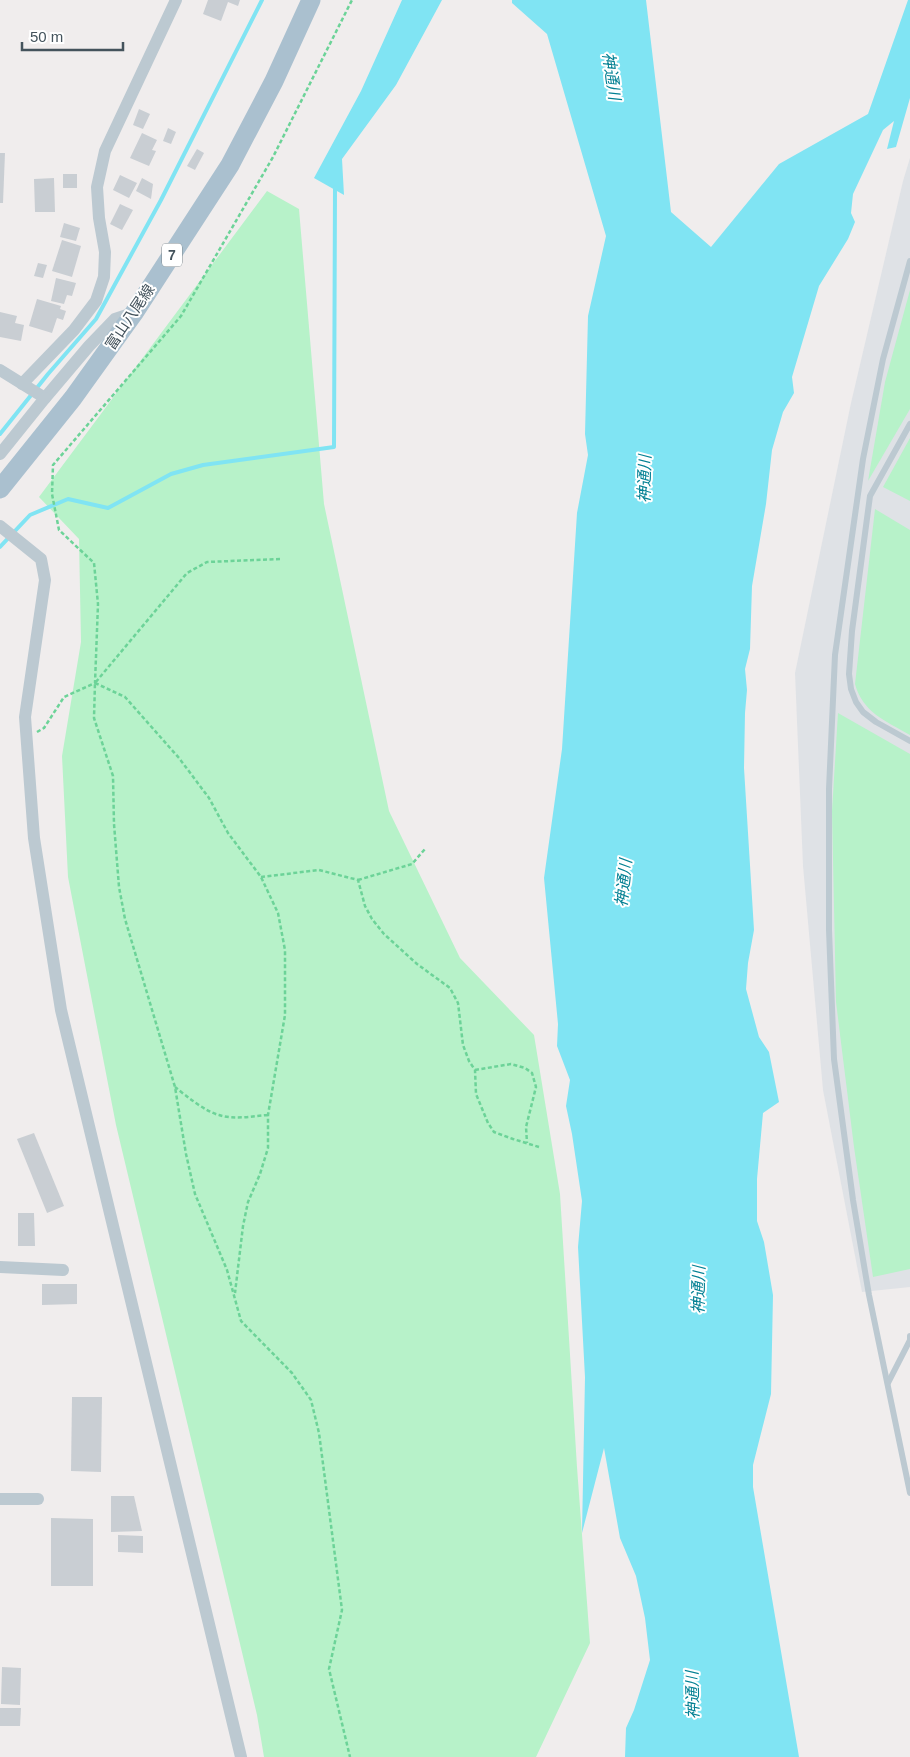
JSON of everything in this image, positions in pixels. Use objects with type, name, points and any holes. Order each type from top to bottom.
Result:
[{"type":"main road","name":"富山八尾線","points":[[0,489],[73,398],[134,313],[230,165],[274,81],[311,0]]},
{"type":"street","points":[[0,454],[34,391],[74,330],[96,301],[104,277],[105,252],[99,218],[97,187],[105,151],[176,0]]},
{"type":"street","points":[[34,391],[88,346],[116,319],[134,313]]},
{"type":"street","points":[[0,370],[34,391]]},
{"type":"street","points":[[0,526],[41,559],[45,580],[25,717],[34,838],[61,1010],[241,1757]]},
{"type":"street","points":[[0,1267],[63,1270]]},
{"type":"street","points":[[0,1499],[38,1500]]},
{"type":"lane","points":[[910,261],[882,360],[863,459],[834,654],[829,789],[829,930],[834,1059],[853,1200],[910,1493]]},
{"type":"lane","points":[[910,424],[870,496],[852,631],[849,674],[851,689],[856,702],[863,712],[876,722],[910,741]]},
{"type":"lane","points":[[888,1383],[910,1340],[910,1336]]},
{"type":"path","points":[[350,1757],[329,1668],[342,1610],[319,1433],[311,1400],[292,1373],[241,1321],[227,1270],[194,1194],[175,1087],[125,919],[119,887],[112,776],[94,718],[98,604],[94,563],[59,530],[52,494],[53,466],[181,316],[273,157],[352,0]]},
{"type":"path","points":[[28,738],[44,728],[64,697],[95,684],[187,573],[206,562],[280,559]]},
{"type":"path","points":[[95,684],[125,697],[179,758],[209,798],[228,833],[261,877],[278,913],[285,950],[285,1015],[268,1115],[268,1148],[260,1174],[248,1202],[234,1296]]},
{"type":"path","points":[[261,877],[319,870],[358,880],[412,864],[425,849]]},
{"type":"path","points":[[358,880],[365,906],[372,919],[384,934],[417,964],[450,988],[458,1003],[463,1045],[469,1061],[475,1070],[476,1094],[494,1132],[539,1147]]},
{"type":"path","points":[[475,1070],[510,1064],[526,1068],[532,1074],[536,1087],[526,1127],[527,1143]]},
{"type":"path","points":[[175,1087],[219,1115],[239,1117],[268,1115]]},
{"type":"shaded area","points":[[910,158],[910,1287],[862,1292],[823,1090],[803,866],[795,673],[851,403]]},
{"type":"green space","points":[[267,191],[299,209],[324,504],[389,811],[460,958],[534,1035],[560,1194],[590,1643],[536,1757],[264,1757],[257,1715],[116,1125],[68,877],[62,756],[81,642],[79,539],[39,497]]},
{"type":"green space","points":[[910,290],[910,409],[868,481],[885,382]]},
{"type":"green space","points":[[910,438],[910,501],[883,487]]},
{"type":"green space","points":[[875,509],[910,530],[910,735],[876,715],[864,702],[855,684]]},
{"type":"green space","points":[[838,713],[910,754],[910,1269],[873,1277],[836,1002],[832,811]]},
{"type":"water","points":[[402,0],[442,0],[396,85],[342,159],[344,195],[314,178],[361,91]]},
{"type":"water","name":"神通川","points":[[512,0],[646,0],[671,212],[711,247],[779,164],[868,114],[908,0],[910,0],[910,98],[896,147],[887,149],[894,121],[883,130],[853,194],[851,213],[855,222],[848,239],[819,286],[792,377],[794,393],[783,412],[772,450],[766,504],[752,586],[750,649],[745,669],[747,690],[744,768],[754,930],[748,963],[746,989],[759,1037],[769,1052],[779,1102],[763,1113],[757,1179],[757,1221],[764,1242],[773,1295],[771,1394],[753,1465],[753,1487],[799,1757],[625,1757],[626,1728],[634,1710],[650,1660],[645,1618],[636,1576],[620,1538],[604,1448],[582,1533],[585,1377],[578,1247],[582,1201],[566,1106],[570,1080],[557,1046],[558,1024],[544,878],[562,749],[577,513],[588,455],[585,434],[588,316],[606,236],[547,34],[512,3]]},
{"type":"building","points":[[208,0],[240,0],[238,6],[228,2],[221,21],[203,14]]},
{"type":"building","points":[[139,109],[150,114],[143,129],[133,125]]},
{"type":"building","points":[[168,128],[176,132],[171,144],[163,141]]},
{"type":"building","points":[[142,133],[157,140],[152,150],[156,151],[149,166],[130,158]]},
{"type":"building","points":[[197,149],[204,153],[195,170],[187,166]]},
{"type":"building","points":[[0,153],[5,153],[3,203],[0,203]]},
{"type":"building","points":[[63,174],[77,174],[77,188],[63,188]]},
{"type":"building","points":[[120,175],[137,183],[129,198],[113,190]]},
{"type":"building","points":[[54,178],[55,212],[35,212],[34,179]]},
{"type":"building","points":[[142,178],[153,184],[151,199],[136,191]]},
{"type":"building","points":[[120,204],[133,210],[122,230],[110,224]]},
{"type":"building","points":[[64,223],[80,228],[76,241],[60,237]]},
{"type":"building","points":[[62,240],[81,246],[72,277],[52,271]]},
{"type":"building","points":[[38,263],[47,265],[43,278],[34,276]]},
{"type":"building","points":[[56,278],[76,283],[72,296],[67,295],[64,304],[51,301]]},
{"type":"building","points":[[37,299],[61,306],[60,309],[66,311],[63,320],[57,318],[52,333],[29,326]]},
{"type":"building","points":[[0,312],[17,316],[15,323],[24,325],[21,341],[0,337]]},
{"type":"building","points":[[34,1133],[64,1206],[47,1213],[17,1139]]},
{"type":"building","points":[[18,1213],[34,1213],[35,1246],[18,1246]]},
{"type":"building","points":[[42,1284],[77,1284],[77,1304],[42,1305]]},
{"type":"building","points":[[72,1397],[102,1397],[101,1472],[71,1471]]},
{"type":"building","points":[[111,1496],[134,1496],[142,1531],[111,1532]]},
{"type":"building","points":[[51,1518],[93,1519],[93,1586],[51,1586]]},
{"type":"building","points":[[118,1535],[143,1536],[143,1553],[118,1552]]},
{"type":"building","points":[[2,1667],[21,1668],[20,1705],[1,1704]]},
{"type":"building","points":[[0,1708],[21,1708],[20,1726],[0,1726]]},
{"type":"waterway","points":[[0,434],[48,374],[96,319],[161,200],[262,0]]},
{"type":"waterway","points":[[0,547],[30,515],[68,499],[108,508],[171,474],[203,465],[334,447],[335,187]]}]
